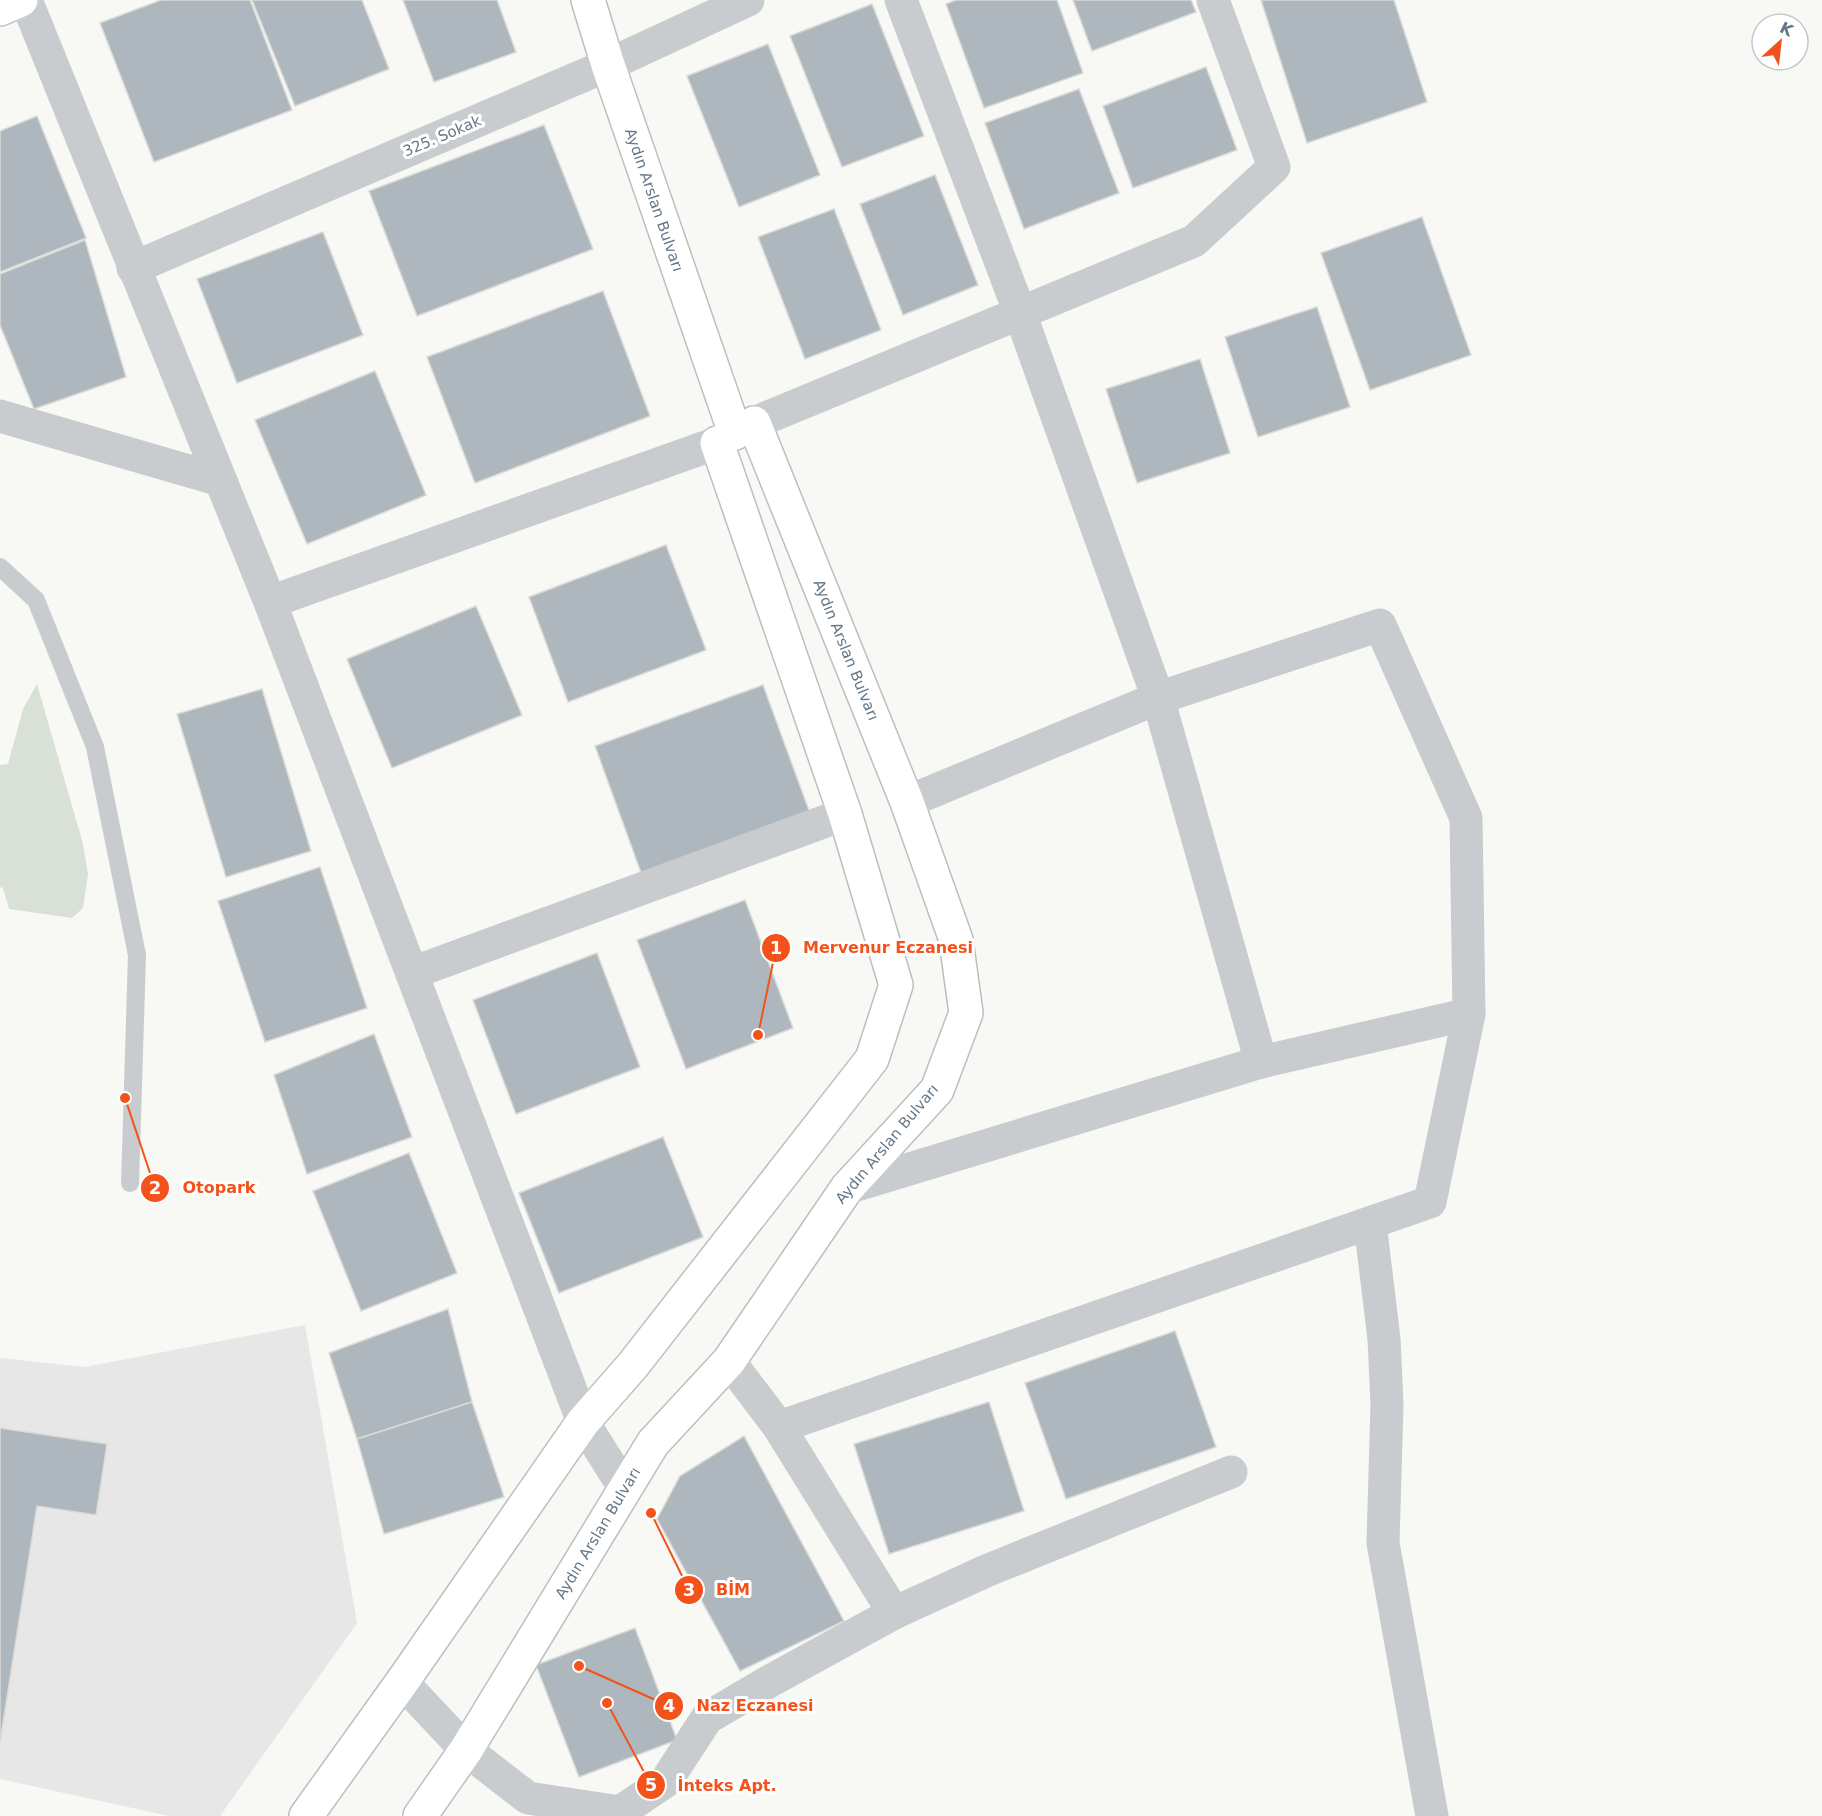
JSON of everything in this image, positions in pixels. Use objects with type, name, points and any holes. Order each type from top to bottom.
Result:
[{"type":"street","points":[[0,9],[21,0]]},
{"type":"street","points":[[26,0],[270,602],[583,1422],[625,1489]]},
{"type":"street","name":"Aydın Arslan Bulvarı","points":[[420,1816],[466,1750],[653,1443],[729,1361],[847,1188],[937,1090],[966,1013],[956,940],[907,802],[735,433],[608,65],[588,0]]},
{"type":"street","name":"325. Sokak","points":[[133,268],[608,65],[748,0]]},
{"type":"street","points":[[901,0],[1020,313],[1158,698],[1261,1062]]},
{"type":"street","points":[[270,602],[735,433],[1194,241],[1274,167],[1213,0]]},
{"type":"street","points":[[0,416],[220,480]]},
{"type":"street","points":[[306,1816],[583,1422],[633,1365],[872,1059],[896,985],[735,433]]},
{"type":"street","points":[[779,1427],[1430,1202],[1469,1014],[1466,818],[1380,625],[1158,698],[907,802]]},
{"type":"street","points":[[412,973],[845,814]]},
{"type":"street","points":[[847,1188],[1261,1062],[1469,1014]]},
{"type":"street","points":[[1370,1223],[1384,1340],[1387,1404],[1383,1543],[1432,1816]]},
{"type":"street","points":[[729,1361],[779,1427],[894,1613]]},
{"type":"street","points":[[402,1682],[466,1750],[528,1797],[620,1812],[666,1781],[707,1718],[770,1681],[894,1613],[986,1571],[1231,1472]]},
{"type":"lane","points":[[0,567],[36,600],[95,747],[137,955],[130,1183]]},
{"type":"shaded area","points":[[37,684],[83,844],[88,874],[83,908],[72,918],[9,909],[3,888],[0,887],[0,765],[8,764],[23,709]]},
{"type":"shaded area","points":[[305,1325],[357,1623],[220,1816],[169,1816],[0,1779],[0,1358],[85,1367]]},
{"type":"building","points":[[161,0],[250,0],[292,110],[154,162],[100,23]]},
{"type":"building","points":[[252,0],[362,0],[389,69],[295,106]]},
{"type":"building","points":[[403,0],[497,0],[516,52],[434,82]]},
{"type":"building","points":[[956,0],[1057,0],[1083,73],[984,108],[946,4]]},
{"type":"building","points":[[1073,0],[1191,0],[1196,12],[1092,51]]},
{"type":"building","points":[[1261,0],[1394,0],[1427,102],[1307,143]]},
{"type":"building","points":[[872,4],[924,136],[842,167],[790,36]]},
{"type":"building","points":[[768,44],[820,175],[739,207],[687,76]]},
{"type":"building","points":[[1206,67],[1237,150],[1133,188],[1103,106]]},
{"type":"building","points":[[1079,89],[1119,193],[1024,229],[985,123]]},
{"type":"building","points":[[37,116],[86,238],[0,272],[0,131]]},
{"type":"building","points":[[544,125],[593,249],[417,316],[369,191]]},
{"type":"building","points":[[935,175],[978,285],[903,315],[860,204]]},
{"type":"building","points":[[834,209],[881,330],[805,359],[758,237]]},
{"type":"building","points":[[1422,217],[1471,355],[1370,390],[1321,253]]},
{"type":"building","points":[[323,232],[363,335],[237,383],[197,279]]},
{"type":"building","points":[[85,240],[126,377],[34,409],[0,325],[0,274]]},
{"type":"building","points":[[603,291],[650,416],[475,483],[427,357]]},
{"type":"building","points":[[1317,307],[1350,407],[1258,437],[1225,337]]},
{"type":"building","points":[[1200,359],[1230,453],[1137,483],[1106,389]]},
{"type":"building","points":[[375,371],[426,495],[307,544],[255,420]]},
{"type":"building","points":[[666,545],[706,650],[568,702],[529,597]]},
{"type":"building","points":[[476,606],[522,715],[392,768],[347,659]]},
{"type":"building","points":[[763,685],[811,816],[643,878],[595,746]]},
{"type":"building","points":[[262,689],[311,851],[226,877],[177,714]]},
{"type":"building","points":[[320,867],[367,1008],[265,1042],[218,901]]},
{"type":"building","points":[[745,900],[793,1028],[686,1069],[637,940]]},
{"type":"building","points":[[597,953],[640,1067],[516,1114],[473,1000]]},
{"type":"building","points":[[374,1034],[412,1137],[307,1174],[274,1075]]},
{"type":"building","points":[[663,1137],[703,1237],[559,1293],[519,1193]]},
{"type":"building","points":[[409,1153],[457,1273],[361,1311],[313,1191]]},
{"type":"building","points":[[448,1309],[472,1402],[357,1439],[329,1353]]},
{"type":"building","points":[[1175,1331],[1216,1447],[1066,1499],[1025,1383]]},
{"type":"building","points":[[472,1402],[504,1497],[384,1534],[357,1439]]},
{"type":"building","points":[[989,1402],[1024,1511],[889,1554],[854,1444]]},
{"type":"building","points":[[0,1428],[107,1444],[96,1515],[37,1506],[0,1742]]},
{"type":"building","points":[[744,1436],[844,1621],[740,1671],[657,1519],[680,1476]]},
{"type":"building","points":[[635,1628],[677,1740],[579,1777],[536,1665]]},
{"type":"place","name":"Mervenur Eczanesi","points":[[758,1035]]},
{"type":"place","name":"Otopark","points":[[125,1098]]},
{"type":"place","name":"BİM","points":[[651,1513]]},
{"type":"place","name":"Naz Eczanesi","points":[[579,1666]]},
{"type":"place","name":"İnteks Apt.","points":[[607,1703]]}]
